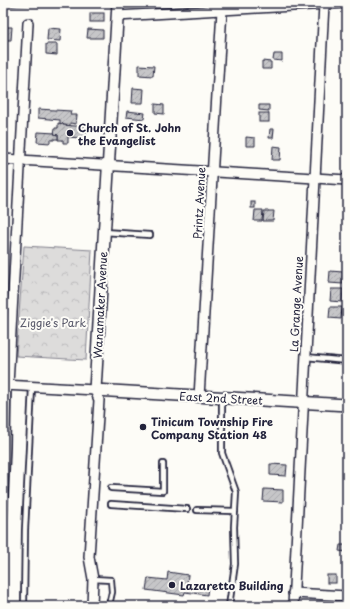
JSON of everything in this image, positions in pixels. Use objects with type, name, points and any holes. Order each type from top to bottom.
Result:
[{"type":"street","name":"Wanamaker Avenue","points":[[92,606],[93,579],[89,557],[99,400],[95,390],[118,3]]},
{"type":"street","points":[[117,16],[347,3]]},
{"type":"street","name":"La Grange Avenue","points":[[293,606],[324,4]]},
{"type":"street","name":"Printz Avenue","points":[[199,396],[222,10]]},
{"type":"street","points":[[28,22],[6,385],[95,390]]},
{"type":"street","points":[[3,159],[347,180]]},
{"type":"street","name":"East 2nd Street","points":[[95,390],[347,405]]},
{"type":"street","points":[[293,593],[347,596]]},
{"type":"lane","points":[[104,232],[150,235]]},
{"type":"lane","points":[[306,357],[347,361]]},
{"type":"lane","points":[[3,545],[6,385]]},
{"type":"lane","points":[[24,606],[25,530],[32,387]]},
{"type":"lane","points":[[222,398],[222,454],[236,492],[234,527],[235,564],[229,606]]},
{"type":"lane","points":[[111,488],[163,490],[163,464]]},
{"type":"lane","points":[[111,504],[187,509]]},
{"type":"lane","points":[[197,510],[235,511]]},
{"type":"lane","points":[[93,579],[111,580],[112,592],[109,605],[98,606]]},
{"type":"green space","name":"Ziggie's Park","points":[[24,246],[92,250],[86,360],[16,356]]},
{"type":"building","points":[[90,13],[104,13],[104,22],[90,22]]},
{"type":"building","points":[[3,27],[12,27],[11,40],[3,40]]},
{"type":"building","points":[[48,28],[61,29],[60,41],[47,40]]},
{"type":"building","points":[[88,29],[103,30],[103,38],[87,38]]},
{"type":"building","points":[[46,44],[57,44],[57,55],[46,54]]},
{"type":"building","points":[[274,54],[282,54],[282,61],[273,60]]},
{"type":"building","points":[[262,61],[271,62],[271,69],[262,69]]},
{"type":"building","points":[[139,65],[154,66],[153,76],[139,75]]},
{"type":"building","points":[[133,88],[144,89],[143,103],[132,103]]},
{"type":"building","points":[[155,104],[164,105],[164,114],[155,113]]},
{"type":"building","points":[[259,105],[269,105],[269,111],[259,110]]},
{"type":"building","points":[[38,109],[71,111],[70,115],[77,115],[76,124],[70,123],[70,126],[63,125],[60,124],[60,120],[38,118]]},
{"type":"building","points":[[127,111],[145,113],[144,119],[126,117]]},
{"type":"building","points":[[259,113],[269,113],[269,122],[259,122]]},
{"type":"building","name":"Church of St. John the Evangelist","points":[[58,123],[63,125],[87,127],[86,141],[80,141],[80,138],[68,137],[68,143],[63,143],[63,140],[58,140],[58,135],[54,134],[55,128],[58,128]]},
{"type":"building","points":[[270,129],[274,129],[273,138],[269,138]]},
{"type":"building","points":[[38,132],[55,133],[54,134],[58,135],[58,139],[50,140],[50,143],[37,142]]},
{"type":"building","points":[[246,137],[255,138],[255,146],[246,146]]},
{"type":"building","points":[[273,146],[281,147],[280,160],[272,160]]},
{"type":"building","points":[[251,202],[255,202],[255,208],[251,208]]},
{"type":"building","points":[[255,210],[263,210],[262,221],[254,221]]},
{"type":"building","points":[[264,211],[274,211],[273,221],[263,221]]},
{"type":"building","points":[[330,271],[343,272],[343,284],[329,283]]},
{"type":"building","points":[[331,289],[343,289],[342,302],[330,301]]},
{"type":"building","points":[[330,307],[342,307],[341,319],[329,318]]},
{"type":"building","points":[[270,464],[287,465],[286,476],[270,475]]},
{"type":"building","points":[[264,489],[283,490],[283,502],[263,501]]},
{"type":"building","points":[[340,545],[346,545],[346,552],[339,551]]},
{"type":"building","name":"Lazaretto Building","points":[[168,572],[188,575],[187,583],[208,586],[207,595],[185,592],[184,595],[146,590],[148,578],[167,580]]},
{"type":"building","points":[[327,575],[336,575],[336,583],[327,583]]},
{"type":"railway","points":[[3,6],[46,3]]},
{"type":"place","name":"Church of St. John the Evangelist","points":[[70,133]]},
{"type":"place","name":"Tinicum Township Fire Company Station 48","points":[[143,427]]},
{"type":"place","name":"Lazaretto Building","points":[[172,585]]}]
